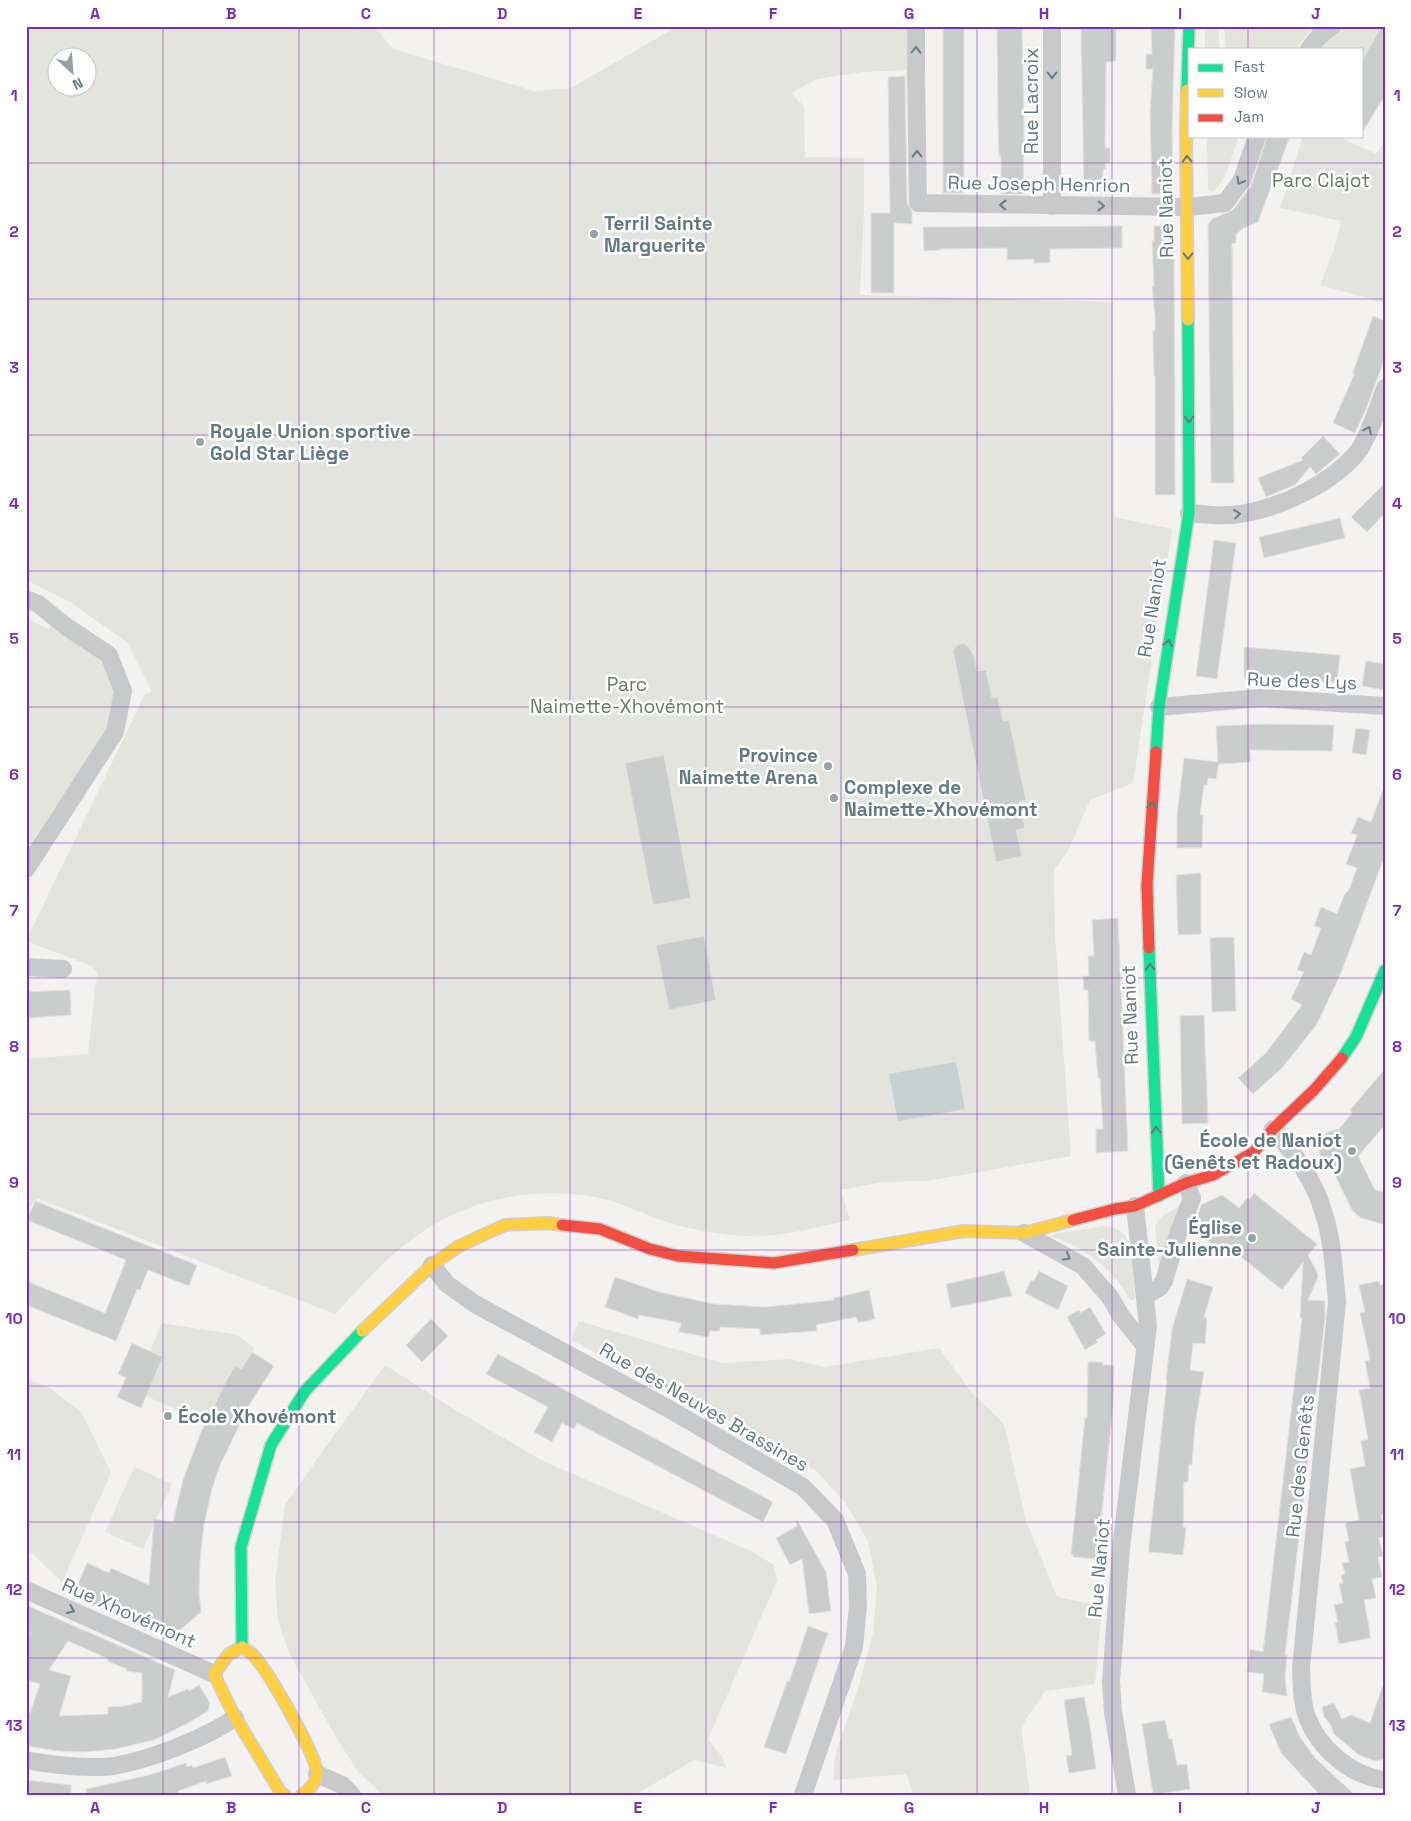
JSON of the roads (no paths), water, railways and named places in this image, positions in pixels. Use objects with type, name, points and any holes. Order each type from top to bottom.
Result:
[{"type":"street","name":"Rue Joseph Henrion","points":[[916,26],[918,203],[1188,207],[1226,203],[1242,180],[1256,138]]},
{"type":"street","name":"Rue Lacroix","points":[[1052,26],[1052,206]]},
{"type":"street","name":"Rue Naniot","points":[[1188,48],[1189,26]]},
{"type":"street","points":[[1311,48],[1319,36],[1332,26]]},
{"type":"street","name":"Rue Naniot","points":[[1159,1196],[1147,885],[1158,706],[1189,513],[1186,132],[1188,61]]},
{"type":"street","points":[[1189,513],[1216,516],[1245,514],[1273,506],[1305,492],[1336,472],[1357,453],[1376,415],[1385,388]]},
{"type":"street","points":[[26,599],[38,604],[66,627],[109,655],[123,691],[115,732],[26,869]]},
{"type":"street","name":"Rue des Lys","points":[[1158,706],[1260,698],[1385,706]]},
{"type":"street","points":[[26,967],[63,969]]},
{"type":"street","points":[[242,1647],[241,1547],[271,1445],[304,1391],[371,1321],[432,1265],[459,1246],[505,1225],[548,1223],[600,1229],[650,1249],[678,1256],[774,1262],[964,1231],[1024,1233],[1114,1209],[1135,1206],[1186,1182],[1214,1175],[1254,1152],[1273,1129],[1314,1090],[1345,1054],[1356,1037],[1385,970]]},
{"type":"street","points":[[1255,1136],[1273,1129]]},
{"type":"street","name":"Rue des Genêts","points":[[1273,1129],[1294,1154],[1311,1182],[1323,1208],[1333,1259],[1337,1302],[1301,1668],[1302,1697],[1312,1729],[1335,1758],[1374,1779],[1385,1780]]},
{"type":"street","points":[[1186,1182],[1200,1169]]},
{"type":"street","points":[[1145,1296],[1160,1287],[1164,1281],[1178,1234],[1192,1198],[1186,1182]]},
{"type":"street","name":"Rue Naniot","points":[[1127,1795],[1111,1681],[1121,1548],[1148,1326],[1135,1206]]},
{"type":"street","points":[[1024,1233],[1083,1266],[1110,1297],[1121,1316],[1145,1346]]},
{"type":"street","name":"Rue des Neuves Brassines","points":[[432,1265],[447,1284],[475,1304],[669,1408],[803,1487],[835,1520],[856,1574],[858,1606],[854,1647],[803,1795]]},
{"type":"street","name":"Rue Xhovémont","points":[[26,1590],[214,1674]]},
{"type":"street","points":[[242,1647],[229,1654],[214,1674],[235,1718],[281,1793],[285,1795]]},
{"type":"street","points":[[242,1647],[253,1654],[265,1670],[312,1753],[317,1774],[312,1788],[302,1795]]},
{"type":"street","points":[[26,1760],[42,1764],[113,1766],[153,1755],[210,1733],[235,1718]]},
{"type":"street","points":[[317,1774],[342,1785],[352,1795]]},
{"type":"place","name":"Terril Sainte Marguerite","points":[[594,234]]},
{"type":"place","name":"Royale Union sportive Gold Star Liège","points":[[200,442]]},
{"type":"place","name":"Province Naimette Arena","points":[[828,766]]},
{"type":"place","name":"Complexe de Naimette-Xhovémont","points":[[834,798]]},
{"type":"place","name":"École de Naniot (Genêts et Radoux)","points":[[1352,1151]]},
{"type":"place","name":"Église Sainte-Julienne","points":[[1252,1238]]},
{"type":"place","name":"École Xhovémont","points":[[168,1416]]},
{"type":"park label","name":"Parc Clajot","points":[[1321,180]]},
{"type":"park label","name":"Parc Naimette-Xhovémont","points":[[627,695]]}]
